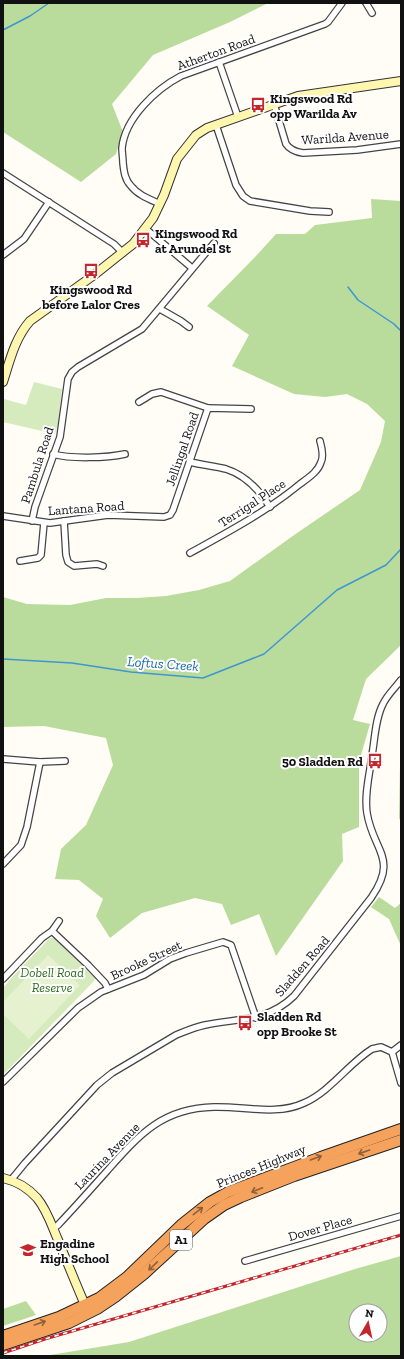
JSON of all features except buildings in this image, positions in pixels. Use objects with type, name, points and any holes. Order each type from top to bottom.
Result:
[{"type":"highway","name":"Princes Highway","points":[[3,1345],[64,1325],[88,1309],[105,1293],[127,1277],[180,1225],[210,1202],[228,1192],[321,1156],[401,1129]]},
{"type":"highway","name":"Princes Highway","points":[[3,1336],[88,1309],[115,1297],[144,1274],[204,1219],[224,1205],[294,1176],[401,1140]]},
{"type":"street","name":"Atherton Road","points":[[160,204],[140,195],[130,186],[124,174],[122,148],[127,132],[136,115],[145,103],[164,86],[181,76],[325,24],[342,3]]},
{"type":"street","points":[[366,3],[372,13]]},
{"type":"street","points":[[219,62],[238,117]]},
{"type":"street","points":[[4,378],[17,340],[30,321],[123,253],[146,229],[160,204],[173,168],[183,151],[200,131],[216,124],[298,96],[401,81]]},
{"type":"street","name":"Warilda Avenue","points":[[274,104],[286,144],[296,152],[357,150],[401,144]]},
{"type":"street","points":[[216,124],[236,185],[239,192],[246,199],[258,203],[310,211],[328,212]]},
{"type":"street","points":[[3,173],[114,244],[123,253]]},
{"type":"street","points":[[3,255],[24,239],[49,202]]},
{"type":"street","points":[[146,229],[192,268]]},
{"type":"street","name":"Pambula Road","points":[[32,521],[35,507],[54,454],[60,432],[67,385],[72,372],[78,366],[142,330],[214,243]]},
{"type":"street","points":[[160,309],[189,327]]},
{"type":"street","points":[[139,402],[152,394],[160,392],[208,408]]},
{"type":"street","name":"Jellingal Road","points":[[170,515],[208,408],[251,409]]},
{"type":"street","name":"Terrigal Place","points":[[190,553],[270,507],[316,471],[322,458],[320,441]]},
{"type":"street","points":[[54,454],[67,456],[105,457],[125,454]]},
{"type":"street","points":[[190,462],[225,469],[240,476],[264,498],[270,507]]},
{"type":"street","name":"Lantana Road","points":[[3,516],[44,523],[108,515],[164,517],[170,515]]},
{"type":"street","points":[[64,521],[66,556],[68,562],[74,566],[97,564],[103,566]]},
{"type":"street","points":[[20,561],[38,558],[41,555],[44,523]]},
{"type":"street","name":"Sladden Road","points":[[7,1179],[25,1163],[97,1084],[112,1073],[185,1031],[205,1025],[256,1018],[276,1010],[294,996],[371,898],[381,881],[384,872],[384,862],[382,852],[368,821],[366,811],[367,791],[380,710],[389,695],[401,680]]},
{"type":"street","points":[[3,759],[40,762],[65,761]]},
{"type":"street","points":[[3,864],[21,845],[27,827],[40,762]]},
{"type":"street","points":[[3,979],[45,935],[52,931],[59,921]]},
{"type":"street","points":[[52,931],[88,965],[105,983],[108,989]]},
{"type":"street","name":"Brooke Street","points":[[3,1082],[78,1008],[95,996],[108,989],[144,975],[170,959],[223,942],[228,943],[233,948],[256,1018]]},
{"type":"street","points":[[401,1045],[392,1052],[401,1083]]},
{"type":"street","name":"Laurina Avenue","points":[[53,1228],[60,1223],[134,1140],[161,1121],[181,1112],[202,1108],[224,1107],[278,1110],[298,1106],[318,1095],[372,1049],[381,1047],[392,1052]]},
{"type":"street","points":[[7,1179],[25,1188],[38,1199],[43,1207],[88,1309]]},
{"type":"street","name":"Dover Place","points":[[245,1261],[401,1216]]},
{"type":"green space","points":[[3,3],[268,3],[230,22],[153,55],[112,104],[123,132],[116,154],[81,182],[3,132]]},
{"type":"green space","points":[[371,199],[401,201],[401,645],[366,679],[353,720],[370,724],[359,762],[359,827],[342,834],[343,861],[276,956],[259,914],[231,925],[222,904],[195,898],[142,913],[110,938],[96,916],[103,899],[79,880],[55,879],[61,849],[86,825],[113,765],[106,738],[44,726],[3,727],[3,597],[27,604],[70,605],[106,598],[166,596],[199,590],[230,581],[360,490],[381,442],[385,421],[367,404],[347,394],[325,397],[294,394],[232,366],[249,335],[207,306],[276,234],[305,234],[315,225],[372,218]]},
{"type":"green space","points":[[34,382],[62,389],[58,424],[55,434],[3,422],[4,399],[26,405]]},
{"type":"green space","points":[[401,763],[401,822],[399,818]]},
{"type":"green space","points":[[379,897],[395,908],[401,903],[401,946],[389,919],[371,907]]},
{"type":"green space","name":"Dobell Road Reserve","points":[[50,938],[54,938],[95,978],[94,981],[3,1075],[3,988]]},
{"type":"green space","points":[[48,955],[80,985],[29,1039],[3,1014],[3,1002]]},
{"type":"green space","points":[[401,1256],[401,1356],[44,1356],[129,1342],[355,1269]]},
{"type":"green space","points":[[26,1301],[36,1315],[3,1326],[3,1309]]},
{"type":"waterway","points":[[3,30],[30,16],[49,3]]},
{"type":"waterway","points":[[348,287],[358,300],[394,324],[401,331]]},
{"type":"waterway","name":"Loftus Creek","points":[[3,659],[72,663],[131,672],[203,678],[264,654],[337,590],[386,565],[401,549]]},
{"type":"railway","points":[[3,1353],[45,1339],[401,1235]]},
{"type":"place","name":"Kingswood Rd opp Warilda Av","points":[[258,105]]},
{"type":"place","name":"Kingswood Rd at Arundel St","points":[[143,240]]},
{"type":"place","name":"Kingswood Rd before Lalor Cres","points":[[91,271]]},
{"type":"place","name":"50 Sladden Rd","points":[[375,761]]},
{"type":"place","name":"Sladden Rd opp Brooke St","points":[[245,1023]]},
{"type":"place","name":"Engadine High School","points":[[28,1250]]}]
